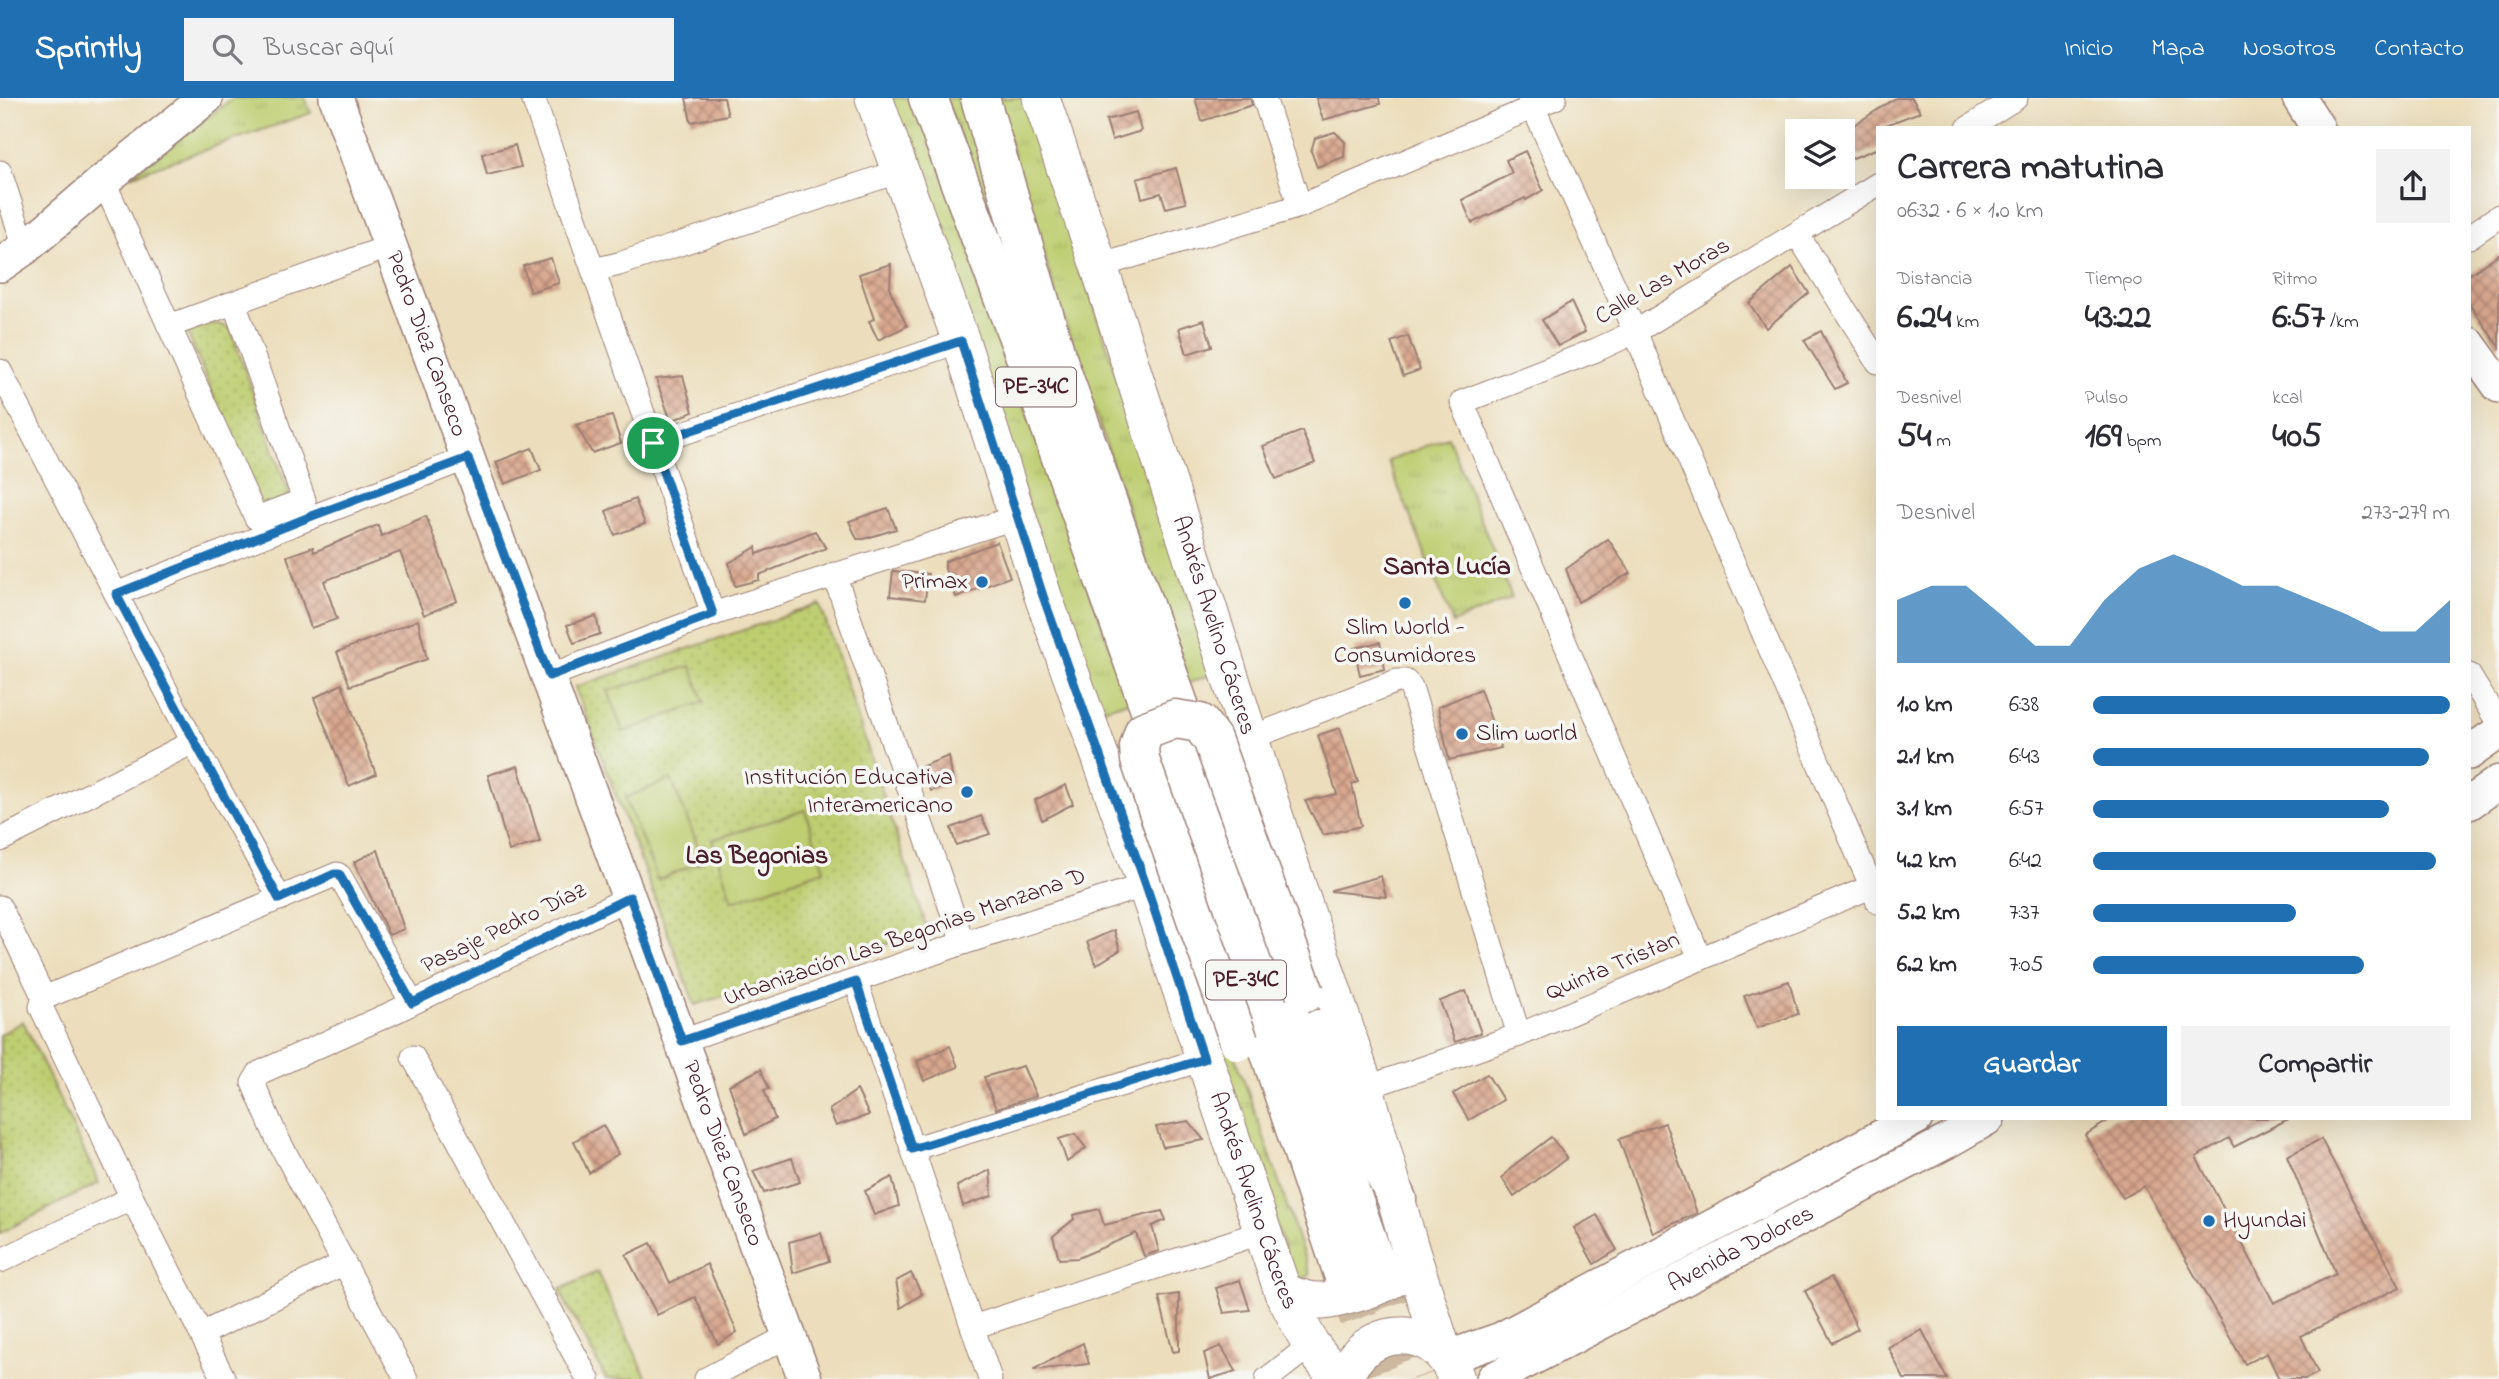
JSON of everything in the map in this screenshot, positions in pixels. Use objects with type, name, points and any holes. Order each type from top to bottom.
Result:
[{"type":"highway","name":"PE-34C","points":[[928,98],[1028,364],[1248,987],[1356,1275]]},
{"type":"highway","name":"PE-34C","points":[[980,98],[1056,355],[1356,1275]]},
{"type":"highway","points":[[1356,1275],[1312,1239],[1140,760],[1139,747],[1144,732],[1175,719],[1200,723],[1212,739],[1304,993],[1354,1114],[1396,1199]]},
{"type":"main road","name":"Andrés Avelino Cáceres","points":[[874,98],[961,341],[1017,517],[1146,885],[1283,1292],[1311,1345],[1338,1379]]},
{"type":"main road","name":"Andrés Avelino Cáceres","points":[[1041,98],[1099,265],[1364,1088],[1409,1245],[1449,1364]]},
{"type":"main road","points":[[1283,1292],[1319,1301],[1382,1283],[1399,1274],[1409,1245]]},
{"type":"main road","points":[[1345,1379],[1348,1367],[1360,1352],[1375,1341],[1393,1336],[1412,1336],[1430,1343],[1449,1364]]},
{"type":"street","points":[[13,257],[206,98]]},
{"type":"street","name":"Pedro Diez Canseco","points":[[336,98],[805,1379]]},
{"type":"street","points":[[535,98],[713,614]]},
{"type":"street","points":[[1264,98],[1300,206]]},
{"type":"street","points":[[1099,265],[1300,206],[1531,103],[1555,98]]},
{"type":"street","points":[[1971,126],[2016,98]]},
{"type":"street","points":[[2299,98],[2318,126]]},
{"type":"street","points":[[1531,103],[1635,332],[1876,891]]},
{"type":"street","points":[[594,270],[900,171]]},
{"type":"street","points":[[0,172],[13,257]]},
{"type":"street","points":[[102,182],[256,518],[304,500],[234,303]]},
{"type":"street","name":"Calle Las Moras","points":[[1700,958],[1462,402],[1635,332],[1876,185]]},
{"type":"street","points":[[2471,236],[2499,216]]},
{"type":"street","points":[[1797,234],[1876,359]]},
{"type":"street","points":[[169,326],[391,246]]},
{"type":"street","points":[[653,443],[961,341]]},
{"type":"street","points":[[2471,347],[2499,386]]},
{"type":"street","points":[[0,371],[193,742],[279,899]]},
{"type":"street","points":[[116,594],[312,516],[468,458]]},
{"type":"street","points":[[549,676],[713,614],[834,573],[1017,517]]},
{"type":"street","points":[[834,573],[963,943]]},
{"type":"street","points":[[2471,678],[2499,724]]},
{"type":"street","points":[[1250,738],[1397,681],[1405,681],[1411,688],[1519,1035]]},
{"type":"street","points":[[2471,752],[2499,732]]},
{"type":"street","points":[[0,840],[193,742]]},
{"type":"street","points":[[2471,802],[2499,782]]},
{"type":"street","points":[[44,998],[339,874],[412,1003]]},
{"type":"street","name":"Urbanización Las Begonias Manzana D","points":[[682,1041],[963,943],[1146,885]]},
{"type":"street","name":"Quinta Tristan","points":[[1364,1088],[1519,1035],[1700,958],[1876,891]]},
{"type":"street","name":"Pasaje Pedro Díaz","points":[[344,1263],[276,1136],[253,1083],[258,1073],[412,1003],[630,897]]},
{"type":"street","points":[[0,907],[44,998],[41,1007],[132,1198],[224,1379]]},
{"type":"street","points":[[856,982],[990,1379]]},
{"type":"street","points":[[413,1057],[589,1379]]},
{"type":"street","points":[[912,1149],[1204,1059]]},
{"type":"street","name":"Avenida Dolores","points":[[1449,1364],[1912,1120]]},
{"type":"street","name":"Avenida Dolores","points":[[1493,1379],[1977,1121]]},
{"type":"street","points":[[0,1261],[132,1198]]},
{"type":"street","points":[[973,1327],[1263,1233]]},
{"type":"street","points":[[202,1334],[344,1263],[406,1379]]},
{"type":"street","points":[[706,1379],[790,1335]]},
{"type":"street","points":[[1267,1379],[1311,1345]]},
{"type":"green space","points":[[233,98],[305,98],[311,113],[130,176]]},
{"type":"green space","points":[[887,98],[916,98],[1129,701],[1099,710]]},
{"type":"green space","points":[[945,98],[969,98],[1033,319]]},
{"type":"green space","points":[[996,98],[1027,98],[1213,674],[1186,684],[1058,301]]},
{"type":"green space","points":[[215,323],[230,328],[290,496],[261,509],[187,332]]},
{"type":"green space","points":[[1448,437],[1512,598],[1453,623],[1388,461]]},
{"type":"green space","points":[[820,604],[928,931],[695,1005],[575,687]]},
{"type":"green space","points":[[691,666],[704,702],[623,732],[608,691]]},
{"type":"green space","points":[[671,779],[704,861],[658,880],[625,798]]},
{"type":"green space","points":[[805,810],[824,870],[732,901],[712,840]]},
{"type":"green space","points":[[1169,866],[1310,1275],[1295,1281],[1154,871]]},
{"type":"green space","points":[[23,1021],[99,1183],[0,1233],[0,1035]]},
{"type":"green space","points":[[597,1272],[646,1379],[606,1379],[559,1290]]},
{"type":"building","points":[[686,98],[724,98],[728,115],[691,122]]},
{"type":"building","points":[[1195,98],[1250,98],[1252,105],[1202,121]]},
{"type":"building","points":[[1316,98],[1379,98],[1380,104],[1323,120]]},
{"type":"building","points":[[1896,98],[1912,98],[1920,112],[1883,126],[1876,126],[1876,149],[1855,157],[1855,124]]},
{"type":"building","points":[[1136,112],[1141,131],[1112,140],[1106,120]]},
{"type":"building","points":[[1335,132],[1345,142],[1344,157],[1317,167],[1311,151],[1315,138]]},
{"type":"building","points":[[515,145],[521,167],[487,175],[482,154]]},
{"type":"building","points":[[1525,151],[1543,190],[1472,223],[1462,200],[1512,173],[1506,160]]},
{"type":"building","points":[[1176,168],[1186,203],[1166,208],[1161,193],[1142,198],[1137,179]]},
{"type":"building","points":[[2499,254],[2499,347],[2471,306],[2471,274]]},
{"type":"building","points":[[551,258],[559,283],[530,292],[523,266]]},
{"type":"building","points":[[891,264],[890,290],[907,326],[878,340],[869,321],[874,319],[859,274]]},
{"type":"building","points":[[1792,267],[1809,293],[1766,328],[1749,303]]},
{"type":"building","points":[[1571,302],[1585,332],[1558,346],[1542,320]]},
{"type":"building","points":[[1204,320],[1212,346],[1187,354],[1179,328]]},
{"type":"building","points":[[1821,331],[1847,383],[1835,389],[1804,340]]},
{"type":"building","points":[[1408,336],[1420,370],[1403,376],[1391,342]]},
{"type":"building","points":[[683,376],[693,412],[671,421],[656,379]]},
{"type":"building","points":[[612,416],[621,443],[592,453],[576,425]]},
{"type":"building","points":[[1302,431],[1315,463],[1276,479],[1263,446]]},
{"type":"building","points":[[532,448],[541,470],[505,484],[496,462]]},
{"type":"building","points":[[635,499],[645,524],[615,535],[606,511]]},
{"type":"building","points":[[888,508],[896,529],[857,539],[849,521]]},
{"type":"building","points":[[426,516],[457,601],[424,615],[400,552],[324,581],[337,619],[311,628],[287,556],[313,547],[314,552],[378,525],[381,536]]},
{"type":"building","points":[[815,531],[826,548],[759,575],[759,580],[735,586],[729,563],[756,547],[757,554]]},
{"type":"building","points":[[1608,539],[1631,573],[1578,602],[1566,569]]},
{"type":"building","points":[[997,542],[1010,577],[956,597],[945,569],[945,561]]},
{"type":"building","points":[[893,571],[928,574],[925,600],[890,596]]},
{"type":"building","points":[[596,616],[600,634],[574,643],[567,625]]},
{"type":"building","points":[[418,620],[427,659],[350,686],[337,652]]},
{"type":"building","points":[[1380,642],[1385,669],[1360,675],[1354,648]]},
{"type":"building","points":[[342,684],[376,774],[349,786],[314,698]]},
{"type":"building","points":[[1480,689],[1501,748],[1449,760],[1438,707]]},
{"type":"building","points":[[1340,728],[1358,782],[1352,784],[1361,826],[1323,835],[1305,801],[1337,794],[1318,735]]},
{"type":"building","points":[[949,756],[953,783],[931,791],[923,766]]},
{"type":"building","points":[[518,766],[540,842],[509,851],[488,775]]},
{"type":"building","points":[[1066,785],[1073,804],[1042,820],[1035,800]]},
{"type":"building","points":[[981,816],[990,834],[956,845],[951,828]]},
{"type":"building","points":[[378,850],[404,929],[389,935],[354,862]]},
{"type":"building","points":[[1381,876],[1386,897],[1331,891],[1331,890]]},
{"type":"building","points":[[1114,930],[1120,950],[1096,965],[1087,942]]},
{"type":"building","points":[[1789,981],[1798,1014],[1757,1028],[1744,996]]},
{"type":"building","points":[[1466,991],[1481,1033],[1455,1042],[1440,1001]]},
{"type":"building","points":[[950,1046],[958,1067],[924,1081],[917,1061]]},
{"type":"building","points":[[1023,1066],[1036,1096],[996,1109],[984,1077]]},
{"type":"building","points":[[761,1069],[769,1089],[764,1090],[775,1119],[746,1134],[729,1085]]},
{"type":"building","points":[[1487,1074],[1503,1100],[1469,1120],[1453,1094]]},
{"type":"building","points":[[857,1090],[869,1115],[836,1126],[829,1110]]},
{"type":"building","points":[[2110,1120],[2286,1120],[2234,1147],[2229,1138],[2196,1157],[2274,1303],[2336,1274],[2287,1156],[2321,1139],[2400,1287],[2301,1336],[2318,1373],[2305,1379],[2279,1379],[2267,1353],[2245,1364],[2144,1186],[2123,1198],[2085,1135]]},
{"type":"building","points":[[1188,1121],[1204,1140],[1163,1147],[1156,1127]]},
{"type":"building","points":[[1665,1123],[1697,1213],[1653,1233],[1619,1139]]},
{"type":"building","points":[[603,1125],[618,1154],[589,1173],[574,1141]]},
{"type":"building","points":[[1075,1134],[1086,1148],[1067,1162],[1059,1139]]},
{"type":"building","points":[[1551,1137],[1567,1158],[1514,1197],[1502,1178],[1514,1165]]},
{"type":"building","points":[[792,1158],[800,1182],[764,1193],[753,1171]]},
{"type":"building","points":[[990,1170],[992,1196],[963,1206],[957,1186]]},
{"type":"building","points":[[892,1177],[899,1206],[874,1215],[865,1191]]},
{"type":"building","points":[[1099,1209],[1104,1225],[1162,1211],[1166,1220],[1152,1226],[1159,1251],[1144,1256],[1136,1233],[1078,1258],[1059,1259],[1053,1236],[1074,1219],[1073,1215]]},
{"type":"building","points":[[1597,1215],[1617,1250],[1594,1264],[1574,1228]]},
{"type":"building","points":[[821,1233],[829,1261],[793,1273],[789,1242]]},
{"type":"building","points":[[651,1243],[670,1283],[707,1264],[737,1332],[718,1344],[695,1297],[657,1315],[626,1255]]},
{"type":"building","points":[[911,1273],[922,1294],[901,1308],[896,1281]]},
{"type":"building","points":[[1831,1277],[1858,1329],[1832,1343],[1805,1291]]},
{"type":"building","points":[[1240,1280],[1250,1310],[1224,1313],[1216,1288]]},
{"type":"building","points":[[1179,1294],[1179,1351],[1173,1352],[1159,1297]]},
{"type":"building","points":[[1922,1330],[1947,1379],[1904,1379],[1888,1347]]},
{"type":"building","points":[[1083,1343],[1089,1364],[1034,1370],[1034,1369]]},
{"type":"building","points":[[1221,1346],[1236,1371],[1210,1379],[1204,1353]]},
{"type":"tunnel","points":[[1378,1270],[1415,1379]]},
{"type":"tunnel","points":[[1346,1283],[1380,1379]]},
{"type":"place","name":"Primax","points":[[982,582]]},
{"type":"place","name":"Slim World - Consumidores","points":[[1405,603]]},
{"type":"place","name":"Slim world","points":[[1462,734]]},
{"type":"place","name":"Institución Educativa Interamericano","points":[[967,792]]},
{"type":"place","name":"Hyundai","points":[[2209,1221]]},
{"type":"district","name":"Santa Lucía","points":[[1447,568]]},
{"type":"district","name":"Las Begonias","points":[[757,857]]},
{"type":"route","points":[[961,341],[1043,596],[1146,885],[1204,1059],[912,1149],[856,982],[682,1041],[630,897],[412,1003],[339,874],[279,899],[116,594],[312,516],[468,458],[549,676],[713,614],[653,443],[961,341]]}]
